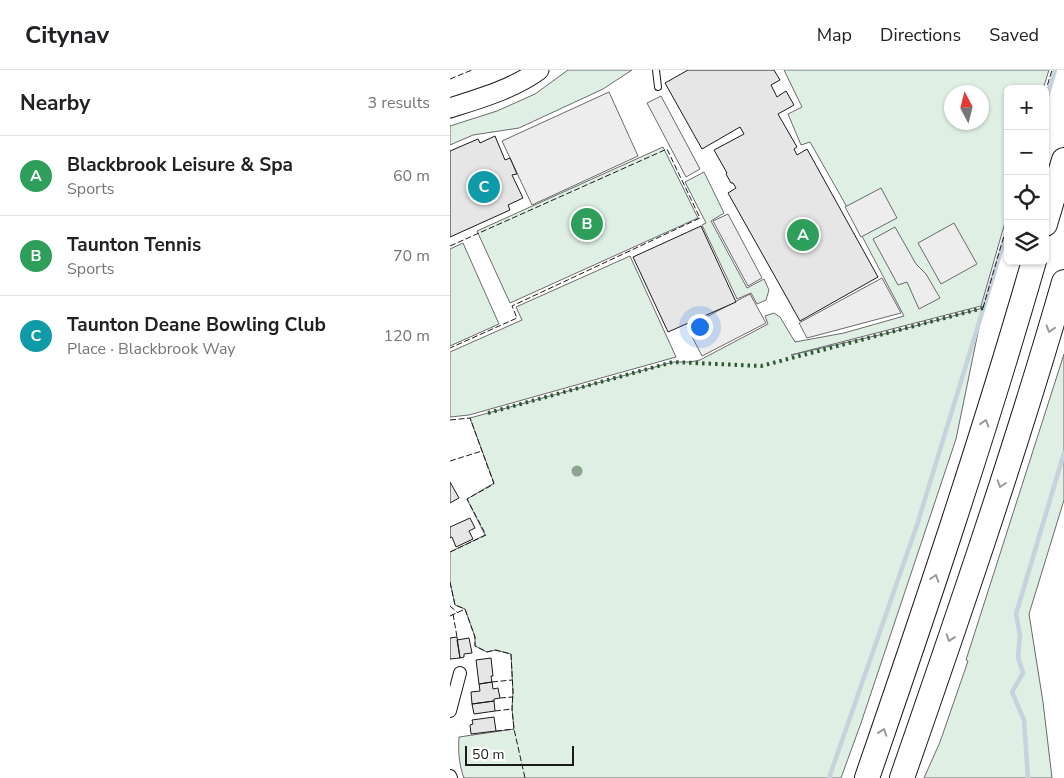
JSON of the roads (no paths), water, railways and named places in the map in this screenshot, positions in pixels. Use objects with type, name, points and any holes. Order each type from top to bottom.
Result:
[{"type":"highway","points":[[1046,220],[1064,160]]},
{"type":"highway","points":[[867,778],[967,481],[1033,265]]},
{"type":"highway","points":[[902,778],[1001,485],[1064,282]]},
{"type":"street","points":[[450,108],[499,92],[525,80],[540,70]]},
{"type":"street","points":[[451,702],[460,673]]},
{"type":"lane","points":[[656,70],[658,87]]},
{"type":"waterway","points":[[1049,90],[1055,70]]},
{"type":"waterway","points":[[829,778],[917,525],[1004,241]]},
{"type":"waterway","points":[[1028,778],[1024,720],[1012,692],[1023,673],[1018,657],[1020,635],[1016,614],[1064,453]]},
{"type":"place","name":"Taunton Deane Bowling Club","points":[[484,187]]},
{"type":"place","name":"Taunton Tennis","points":[[587,224]]},
{"type":"place","name":"Blackbrook Leisure & Spa","points":[[803,235]]}]
